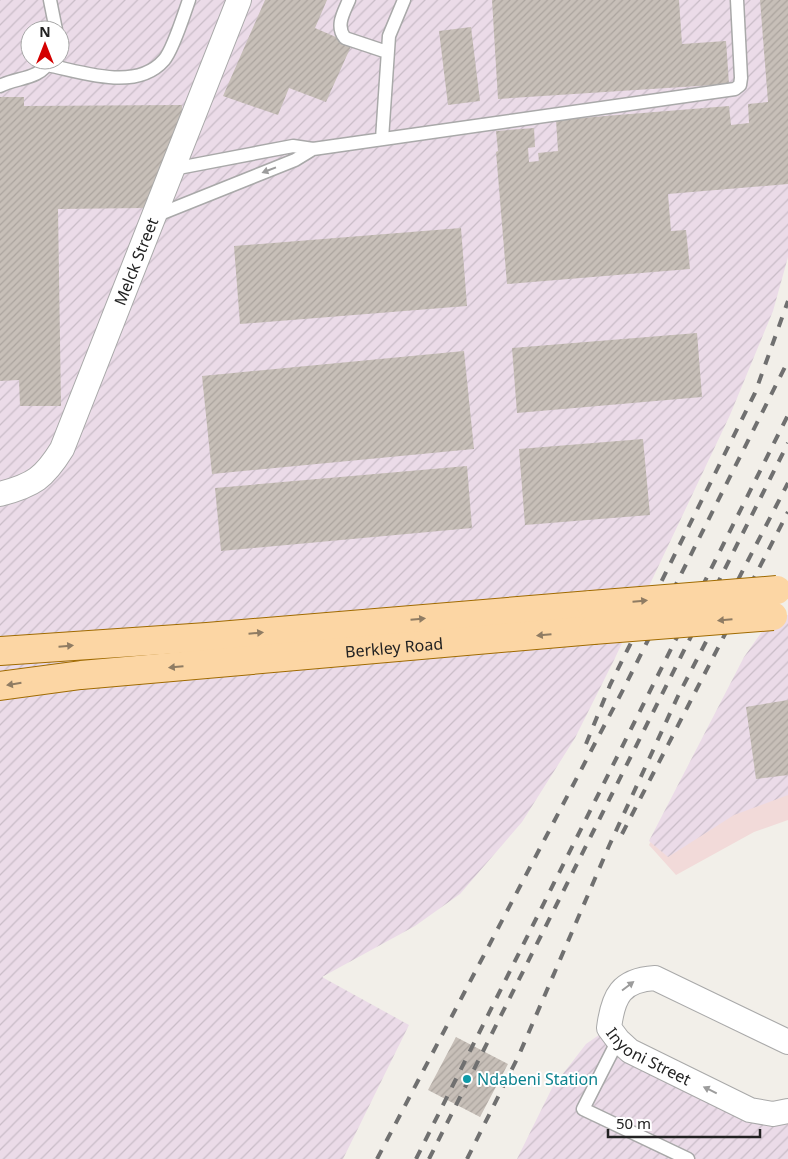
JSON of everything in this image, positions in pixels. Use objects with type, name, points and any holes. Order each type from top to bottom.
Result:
[{"type":"main road","name":"Berkley Road","points":[[0,651],[208,637],[592,618],[782,602]]},
{"type":"main road","name":"Berkley Road","points":[[0,686],[81,675],[211,664],[592,618]]},
{"type":"main road","points":[[208,637],[211,664]]},
{"type":"street","name":"Melck Street","points":[[0,494],[32,483],[48,471],[62,449],[239,0]]},
{"type":"street","name":"Inyoni Street","points":[[788,1042],[655,978],[636,979],[620,992],[612,1011],[609,1028],[630,1051],[750,1110],[773,1114],[788,1111]]},
{"type":"lane","points":[[50,0],[54,20]]},
{"type":"lane","points":[[70,68],[116,78],[146,75],[165,60],[189,0]]},
{"type":"lane","points":[[349,0],[340,24],[340,32],[345,38],[386,52]]},
{"type":"lane","points":[[382,139],[386,52],[389,36],[404,0]]},
{"type":"lane","points":[[173,169],[292,146],[313,149],[735,89],[740,85],[741,78],[737,0]]},
{"type":"lane","points":[[1,82],[34,76],[41,70]]},
{"type":"lane","points":[[154,216],[295,160],[313,149]]},
{"type":"lane","points":[[618,1040],[582,1109],[688,1159]]},
{"type":"shaded area","points":[[0,0],[788,0],[788,257],[773,311],[730,415],[615,658],[575,738],[522,822],[460,894],[415,926],[322,977],[409,1025],[343,1159],[0,1159]]},
{"type":"shaded area","points":[[788,615],[788,795],[734,815],[668,857],[649,841],[744,657],[773,616]]},
{"type":"shaded area","points":[[788,658],[788,820],[754,832],[676,875],[649,845],[741,665]]},
{"type":"shaded area","points":[[609,1028],[750,1110],[788,1111],[788,1159],[517,1159],[552,1088],[586,1044]]},
{"type":"building","points":[[265,0],[327,0],[315,28],[352,44],[326,102],[289,88],[278,115],[223,96]]},
{"type":"building","points":[[492,0],[679,0],[682,44],[726,41],[729,84],[498,99]]},
{"type":"building","points":[[760,0],[788,0],[788,184],[668,194],[671,231],[686,230],[690,269],[507,284],[496,152],[498,151],[496,131],[534,128],[535,147],[528,148],[529,162],[539,161],[538,153],[558,151],[556,120],[729,106],[731,125],[749,123],[748,104],[768,102]]},
{"type":"building","points":[[471,27],[480,101],[448,105],[439,31]]},
{"type":"building","points":[[0,97],[24,97],[24,106],[182,105],[182,112],[145,208],[58,209],[61,406],[20,406],[19,380],[0,381]]},
{"type":"building","points":[[461,228],[467,306],[240,324],[234,246]]},
{"type":"building","points":[[697,333],[702,397],[517,413],[512,348]]},
{"type":"building","points":[[464,351],[474,449],[212,474],[202,376]]},
{"type":"building","points":[[643,439],[650,515],[525,525],[519,449]]},
{"type":"building","points":[[467,466],[472,528],[221,551],[215,488]]},
{"type":"building","points":[[788,700],[788,775],[756,779],[746,707]]},
{"type":"building","name":"Ndabeni Station","points":[[456,1037],[508,1064],[480,1117],[428,1090]]},
{"type":"railway","points":[[586,744],[610,685],[755,393],[788,301]]},
{"type":"railway","points":[[377,1159],[624,688],[788,361]]},
{"type":"railway","points":[[416,1159],[788,415]]},
{"type":"railway","points":[[429,1159],[788,443]]},
{"type":"railway","points":[[467,1159],[519,1055],[609,846],[678,696],[788,483]]},
{"type":"railway","points":[[622,834],[788,512]]},
{"type":"place","name":"Ndabeni Station","points":[[467,1079]]}]
